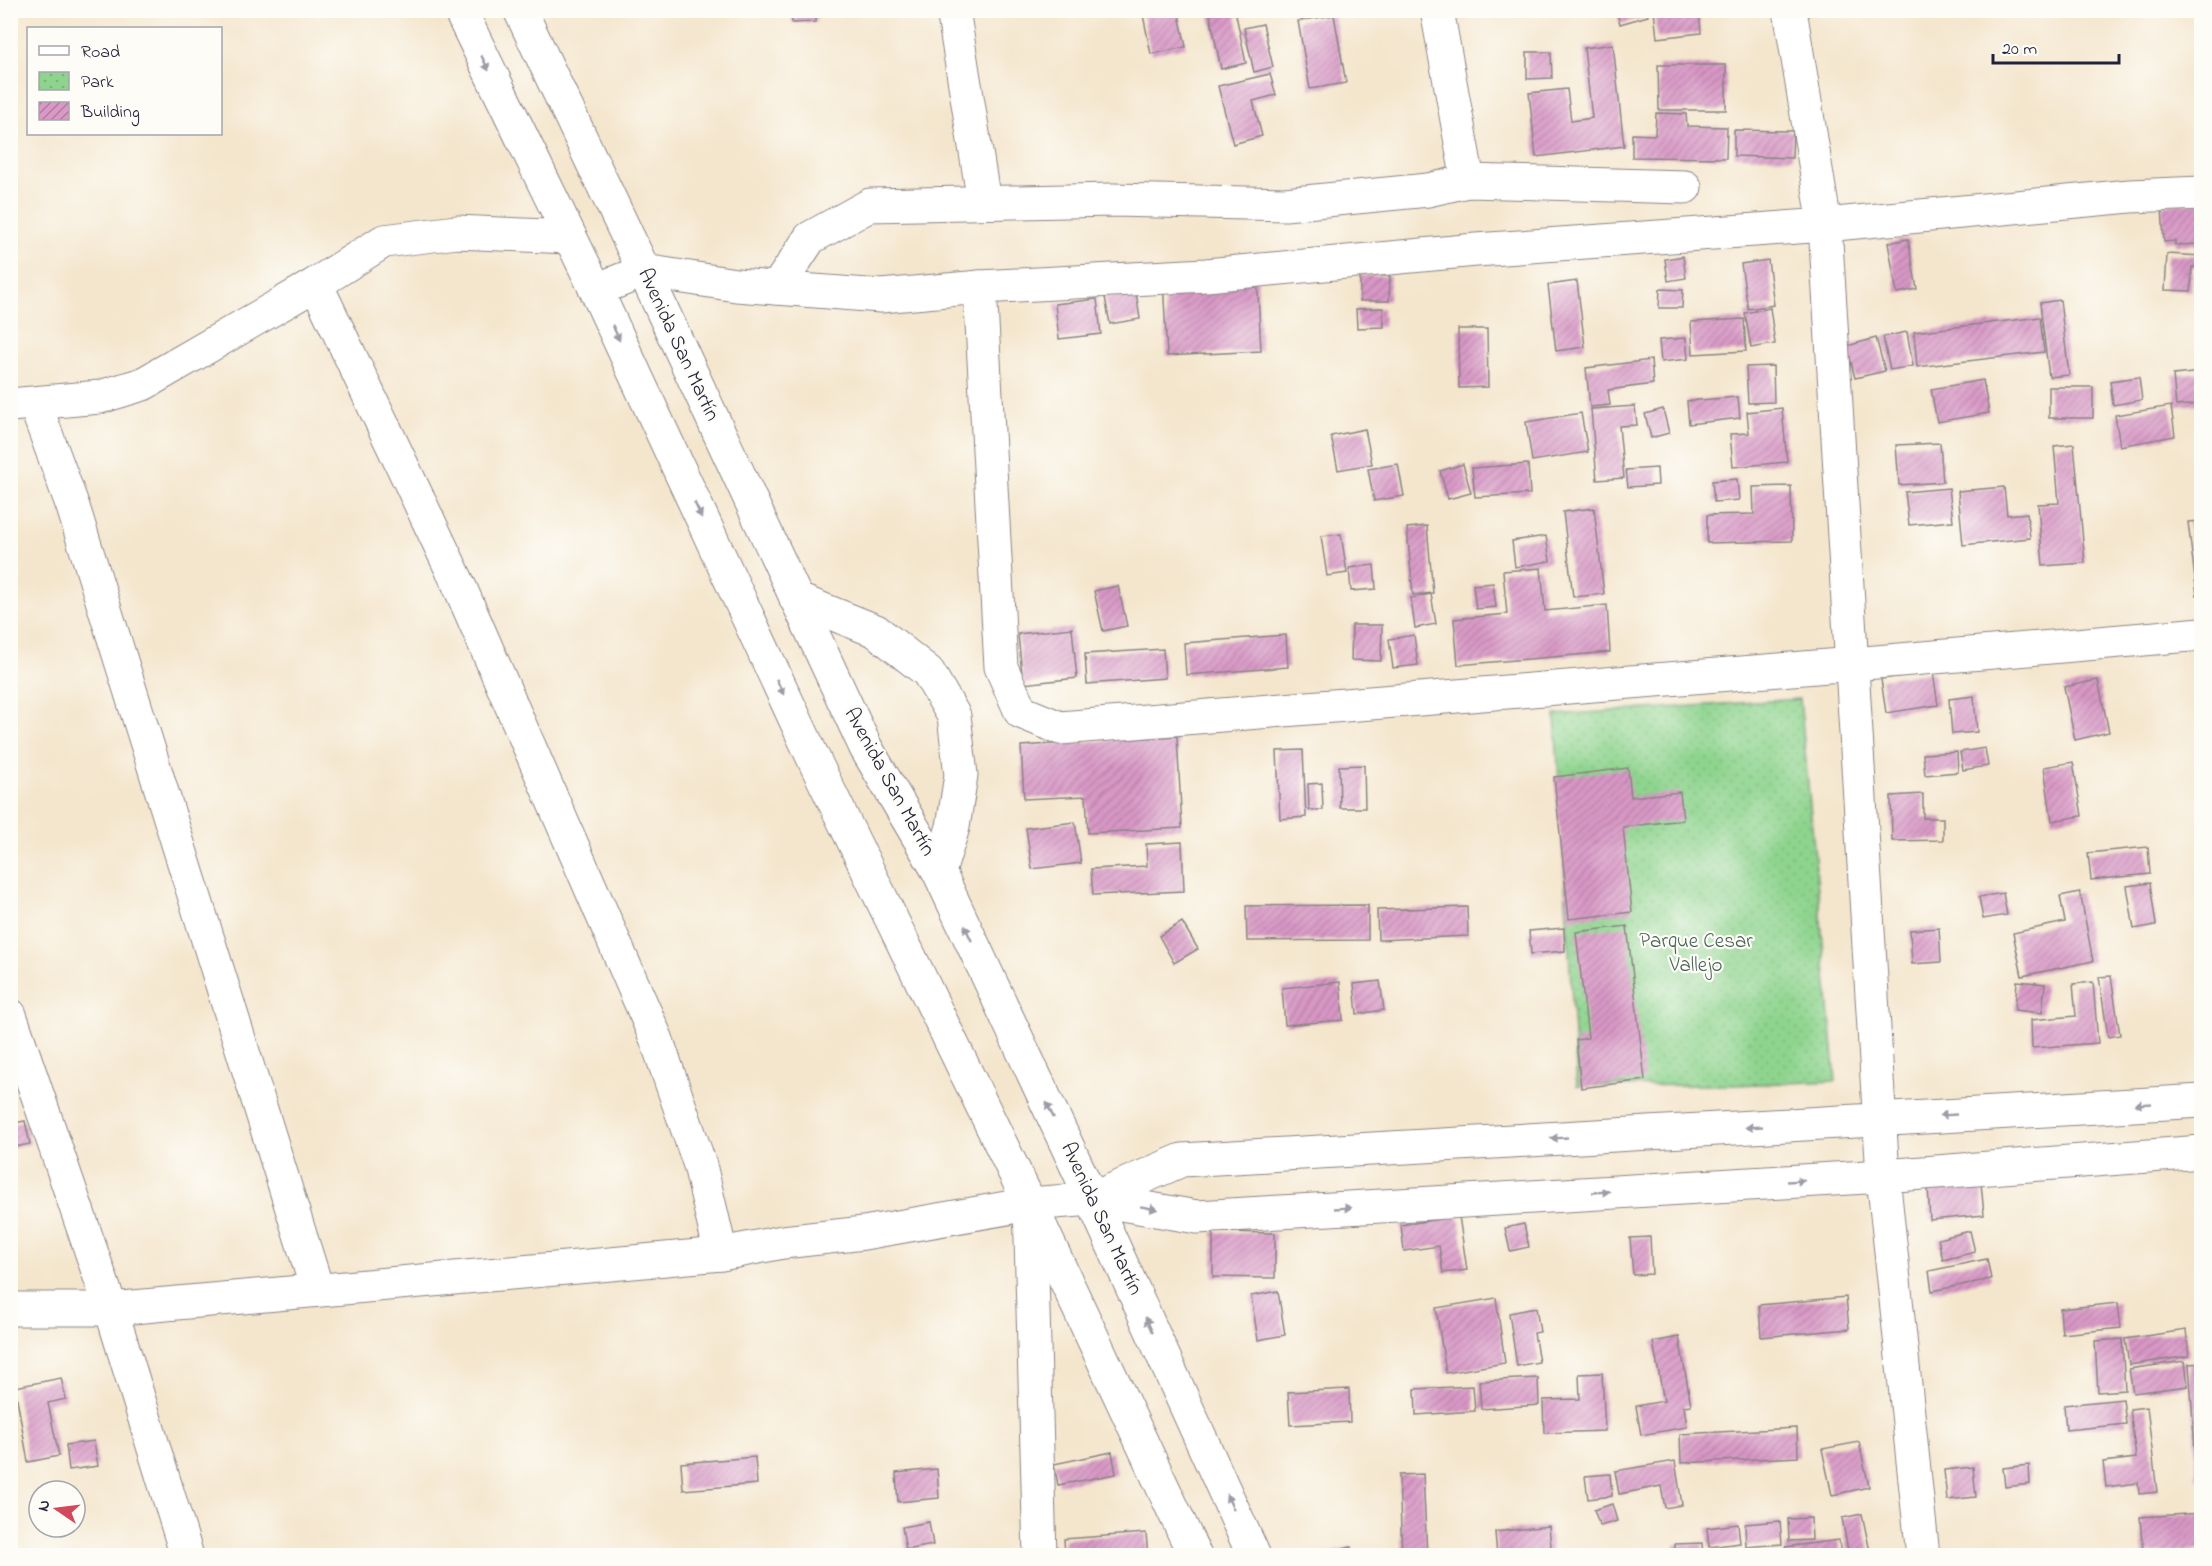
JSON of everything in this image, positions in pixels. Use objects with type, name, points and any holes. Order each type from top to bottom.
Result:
[{"type":"street","points":[[460,10],[596,290],[816,764],[1030,1204],[1195,1556]]},
{"type":"street","name":"Avenida San Martín","points":[[520,10],[866,748],[939,872],[1092,1199],[1254,1556]]},
{"type":"street","points":[[953,10],[984,202]]},
{"type":"street","points":[[1437,10],[1468,181]]},
{"type":"street","points":[[1790,10],[1825,225],[1884,1176],[1923,1556]]},
{"type":"street","points":[[777,288],[810,238],[870,205],[1113,200],[1285,204],[1428,190],[1468,181],[1685,187]]},
{"type":"street","points":[[596,290],[644,271],[736,285],[881,296],[980,287],[1206,275],[1476,250],[1825,225],[2130,196],[2202,193]]},
{"type":"street","points":[[317,1289],[73,507],[23,404],[100,397],[143,384],[316,284],[384,241],[457,232],[570,237]]},
{"type":"street","points":[[316,284],[459,585],[656,1038],[700,1165],[721,1254]]},
{"type":"street","points":[[980,287],[1001,667],[1022,712],[1060,728],[2202,634]]},
{"type":"street","points":[[796,599],[876,631],[928,672],[954,716],[961,775],[953,827],[939,872]]},
{"type":"street","points":[[816,764],[866,748]]},
{"type":"street","points":[[10,1015],[111,1309],[187,1556]]},
{"type":"street","points":[[1092,1199],[1182,1160],[2202,1101]]},
{"type":"street","points":[[10,1309],[111,1309],[721,1254],[783,1242],[864,1233],[1030,1204],[1092,1199],[1197,1216],[1884,1176],[2202,1152]]},
{"type":"street","points":[[1030,1204],[1040,1556]]},
{"type":"green space","name":"Parque Cesar Vallejo","points":[[1800,699],[1836,1081],[1734,1085],[1577,1086],[1555,715]]},
{"type":"building","points":[[791,10],[816,10],[816,22],[792,23]]},
{"type":"building","points":[[1142,10],[1178,10],[1186,47],[1151,54]]},
{"type":"building","points":[[1209,10],[1235,10],[1246,63],[1221,69]]},
{"type":"building","points":[[1616,10],[1646,10],[1648,16],[1620,24]]},
{"type":"building","points":[[1699,10],[1701,33],[1657,38],[1654,11]]},
{"type":"building","points":[[1334,15],[1346,83],[1310,89],[1298,21]]},
{"type":"building","points":[[1263,24],[1273,67],[1254,72],[1244,28]]},
{"type":"building","points":[[1613,44],[1624,146],[1536,157],[1529,93],[1567,89],[1571,121],[1592,118],[1584,48]]},
{"type":"building","points":[[1527,52],[1551,52],[1552,78],[1527,79]]},
{"type":"building","points":[[1658,65],[1726,65],[1726,110],[1659,110]]},
{"type":"building","points":[[1270,74],[1276,95],[1253,101],[1262,136],[1233,144],[1218,86]]},
{"type":"building","points":[[1656,113],[1686,114],[1687,126],[1727,127],[1726,158],[1632,157],[1632,134],[1655,135]]},
{"type":"building","points":[[1734,130],[1793,131],[1792,158],[1734,156]]},
{"type":"building","points":[[2202,202],[2202,244],[2175,245],[2175,241],[2164,242],[2162,205]]},
{"type":"building","points":[[1908,239],[1917,289],[1897,293],[1888,243]]},
{"type":"building","points":[[2167,254],[2202,256],[2202,268],[2192,267],[2191,291],[2165,290]]},
{"type":"building","points":[[1683,256],[1686,278],[1668,281],[1665,259]]},
{"type":"building","points":[[1768,260],[1774,305],[1748,309],[1741,264]]},
{"type":"building","points":[[1257,273],[1261,351],[1167,356],[1163,279]]},
{"type":"building","points":[[1360,275],[1390,276],[1389,301],[1360,301]]},
{"type":"building","points":[[1577,281],[1585,347],[1556,351],[1548,285]]},
{"type":"building","points":[[1660,289],[1683,290],[1682,308],[1659,308]]},
{"type":"building","points":[[1136,292],[1140,319],[1110,324],[1105,297]]},
{"type":"building","points":[[1097,299],[1101,334],[1059,339],[1055,304]]},
{"type":"building","points":[[2060,300],[2069,375],[2049,377],[2040,303]]},
{"type":"building","points":[[1383,308],[1384,327],[1357,328],[1356,309]]},
{"type":"building","points":[[1770,308],[1775,344],[1751,348],[1745,313]]},
{"type":"building","points":[[2040,317],[2044,352],[1917,367],[1914,332]]},
{"type":"building","points":[[1744,319],[1746,351],[1693,354],[1691,322]]},
{"type":"building","points":[[1458,329],[1487,329],[1488,387],[1459,388]]},
{"type":"building","points":[[1907,332],[1913,366],[1890,370],[1883,337]]},
{"type":"building","points":[[1686,338],[1688,359],[1661,362],[1659,340]]},
{"type":"building","points":[[1876,338],[1885,371],[1855,378],[1847,346]]},
{"type":"building","points":[[1651,360],[1653,384],[1608,390],[1610,405],[1590,407],[1586,368]]},
{"type":"building","points":[[1773,366],[1774,402],[1748,403],[1746,367]]},
{"type":"building","points":[[2202,372],[2202,404],[2176,406],[2173,375]]},
{"type":"building","points":[[2139,377],[2142,400],[2113,405],[2110,381]]},
{"type":"building","points":[[1983,380],[1989,413],[1937,422],[1931,389]]},
{"type":"building","points":[[2049,387],[2093,387],[2093,418],[2049,418]]},
{"type":"building","points":[[1738,397],[1740,418],[1689,424],[1687,401]]},
{"type":"building","points":[[1635,406],[1637,425],[1619,426],[1624,478],[1597,480],[1591,409]]},
{"type":"building","points":[[2171,406],[2175,436],[2120,446],[2115,415]]},
{"type":"building","points":[[1782,408],[1787,462],[1733,467],[1730,434],[1749,433],[1747,412]]},
{"type":"building","points":[[1663,409],[1669,433],[1651,438],[1645,414]]},
{"type":"building","points":[[1581,413],[1588,452],[1532,461],[1526,422]]},
{"type":"building","points":[[1365,429],[1372,464],[1338,470],[1331,436]]},
{"type":"building","points":[[1940,443],[1943,482],[1899,485],[1896,445]]},
{"type":"building","points":[[2074,444],[2085,563],[2043,566],[2038,504],[2059,503],[2054,446]]},
{"type":"building","points":[[1398,464],[1404,496],[1374,501],[1368,469]]},
{"type":"building","points":[[1463,464],[1471,493],[1448,499],[1440,471]]},
{"type":"building","points":[[1528,464],[1530,494],[1475,497],[1472,468]]},
{"type":"building","points":[[1657,468],[1658,485],[1628,487],[1626,470]]},
{"type":"building","points":[[1737,479],[1739,500],[1714,502],[1712,481]]},
{"type":"building","points":[[1791,486],[1792,541],[1707,543],[1707,515],[1754,514],[1753,487]]},
{"type":"building","points":[[2004,487],[2007,515],[2027,513],[2030,538],[1963,545],[1958,491]]},
{"type":"building","points":[[1949,488],[1953,521],[1909,525],[1905,492]]},
{"type":"building","points":[[1594,508],[1604,594],[1573,597],[1563,512]]},
{"type":"building","points":[[2202,521],[2202,594],[2197,595],[2188,522]]},
{"type":"building","points":[[1427,526],[1433,593],[1413,595],[1407,528]]},
{"type":"building","points":[[1341,534],[1347,573],[1327,576],[1321,536]]},
{"type":"building","points":[[1546,536],[1550,561],[1515,567],[1512,541]]},
{"type":"building","points":[[1374,565],[1376,589],[1351,591],[1349,568]]},
{"type":"building","points":[[1541,568],[1545,611],[1607,605],[1610,652],[1458,665],[1454,619],[1507,614],[1503,571]]},
{"type":"building","points":[[1493,583],[1496,607],[1476,609],[1473,585]]},
{"type":"building","points":[[1118,586],[1127,626],[1103,631],[1094,591]]},
{"type":"building","points":[[1431,594],[1436,624],[1415,628],[1411,598]]},
{"type":"building","points":[[1352,625],[1382,625],[1381,661],[1351,660]]},
{"type":"building","points":[[1072,628],[1077,678],[1023,684],[1018,634]]},
{"type":"building","points":[[1286,635],[1288,667],[1186,675],[1184,643]]},
{"type":"building","points":[[1414,635],[1418,665],[1393,668],[1389,639]]},
{"type":"building","points":[[1163,649],[1165,678],[1087,684],[1085,654]]},
{"type":"building","points":[[1933,672],[1938,705],[1886,713],[1881,679]]},
{"type":"building","points":[[2098,680],[2109,732],[2075,740],[2064,687]]},
{"type":"building","points":[[1974,696],[1977,732],[1952,734],[1949,699]]},
{"type":"building","points":[[1177,736],[1182,828],[1088,833],[1086,796],[1024,799],[1021,746]]},
{"type":"building","points":[[1985,748],[1988,766],[1963,770],[1960,752]]},
{"type":"building","points":[[1303,750],[1306,817],[1280,819],[1277,751]]},
{"type":"building","points":[[1957,752],[1958,772],[1925,775],[1923,754]]},
{"type":"building","points":[[2073,762],[2082,816],[2052,821],[2044,767]]},
{"type":"building","points":[[1364,765],[1365,808],[1340,808],[1339,766]]},
{"type":"building","points":[[1628,768],[1631,797],[1680,792],[1683,820],[1623,827],[1632,912],[1569,919],[1554,777]]},
{"type":"building","points":[[1322,783],[1323,810],[1309,810],[1308,784]]},
{"type":"building","points":[[1923,794],[1923,818],[1943,818],[1943,840],[1892,841],[1891,796]]},
{"type":"building","points":[[1075,822],[1081,863],[1032,869],[1026,828]]},
{"type":"building","points":[[1182,842],[1184,891],[1093,895],[1091,869],[1147,866],[1146,844]]},
{"type":"building","points":[[2148,847],[2150,874],[2091,880],[2088,853]]},
{"type":"building","points":[[2150,883],[2156,925],[2134,929],[2127,886]]},
{"type":"building","points":[[2080,892],[2093,961],[2022,976],[2013,933],[2065,922],[2060,896]]},
{"type":"building","points":[[2003,893],[2007,915],[1983,919],[1979,897]]},
{"type":"building","points":[[1368,905],[1368,940],[1247,941],[1246,906]]},
{"type":"building","points":[[1467,907],[1468,936],[1378,940],[1377,910]]},
{"type":"building","points":[[1182,922],[1198,949],[1174,963],[1159,936]]},
{"type":"building","points":[[1627,926],[1645,1080],[1581,1088],[1576,1040],[1588,1038],[1576,932]]},
{"type":"building","points":[[1564,928],[1565,951],[1531,954],[1529,931]]},
{"type":"building","points":[[1939,928],[1941,962],[1912,964],[1910,930]]},
{"type":"building","points":[[2111,976],[2120,1035],[2108,1037],[2099,977]]},
{"type":"building","points":[[1380,981],[1384,1010],[1357,1014],[1354,984]]},
{"type":"building","points":[[2017,981],[2045,984],[2042,1013],[2015,1010]]},
{"type":"building","points":[[1340,982],[1343,1020],[1285,1025],[1282,988]]},
{"type":"building","points":[[2093,982],[2098,1043],[2032,1048],[2031,1020],[2076,1016],[2073,984]]},
{"type":"building","points":[[25,1121],[30,1144],[10,1148],[10,1124]]},
{"type":"building","points":[[1981,1183],[1984,1215],[1930,1220],[1928,1188]]},
{"type":"building","points":[[1459,1216],[1467,1270],[1443,1273],[1439,1246],[1404,1251],[1401,1225]]},
{"type":"building","points":[[1524,1224],[1529,1247],[1510,1251],[1505,1228]]},
{"type":"building","points":[[1970,1231],[1975,1252],[1943,1260],[1938,1239]]},
{"type":"building","points":[[1213,1232],[1275,1233],[1275,1278],[1213,1277]]},
{"type":"building","points":[[1650,1237],[1652,1274],[1633,1275],[1630,1238]]},
{"type":"building","points":[[1987,1259],[1991,1279],[1932,1291],[1929,1271]]},
{"type":"building","points":[[1278,1291],[1285,1335],[1258,1340],[1251,1296]]},
{"type":"building","points":[[1846,1297],[1849,1329],[1761,1337],[1759,1305]]},
{"type":"building","points":[[1496,1298],[1505,1363],[1446,1373],[1436,1308]]},
{"type":"building","points":[[2118,1303],[2121,1328],[2062,1334],[2060,1309]]},
{"type":"building","points":[[1536,1308],[1540,1332],[1534,1333],[1539,1362],[1517,1366],[1509,1313]]},
{"type":"building","points":[[2186,1330],[2189,1356],[2129,1365],[2125,1339]]},
{"type":"building","points":[[1679,1337],[1691,1405],[1684,1406],[1687,1427],[1641,1435],[1636,1406],[1664,1401],[1653,1342]]},
{"type":"building","points":[[2122,1339],[2125,1390],[2098,1392],[2095,1341]]},
{"type":"building","points":[[2185,1361],[2188,1386],[2133,1393],[2129,1369]]},
{"type":"building","points":[[2202,1363],[2202,1479],[2197,1479],[2189,1364]]},
{"type":"building","points":[[1602,1373],[1605,1431],[1544,1433],[1543,1400],[1580,1399],[1579,1374]]},
{"type":"building","points":[[61,1378],[66,1399],[48,1403],[59,1456],[28,1462],[15,1387]]},
{"type":"building","points":[[1538,1378],[1539,1405],[1481,1409],[1479,1381]]},
{"type":"building","points":[[1473,1386],[1475,1411],[1416,1415],[1415,1389]]},
{"type":"building","points":[[1349,1389],[1350,1422],[1290,1425],[1288,1392]]},
{"type":"building","points":[[2123,1399],[2126,1424],[2066,1430],[2064,1405]]},
{"type":"building","points":[[2147,1407],[2157,1492],[2139,1494],[2138,1483],[2106,1487],[2103,1462],[2136,1458],[2130,1409]]},
{"type":"building","points":[[1797,1428],[1798,1457],[1681,1463],[1680,1434]]},
{"type":"building","points":[[94,1441],[98,1466],[69,1470],[66,1445]]},
{"type":"building","points":[[1859,1442],[1869,1487],[1832,1495],[1822,1449]]},
{"type":"building","points":[[1112,1452],[1116,1474],[1058,1485],[1054,1464]]},
{"type":"building","points":[[755,1457],[757,1484],[683,1490],[681,1463]]},
{"type":"building","points":[[1675,1461],[1682,1505],[1665,1508],[1661,1486],[1619,1494],[1615,1471]]},
{"type":"building","points":[[2029,1465],[2030,1484],[2005,1487],[2003,1468]]},
{"type":"building","points":[[1973,1467],[1976,1497],[1947,1500],[1944,1470]]},
{"type":"building","points":[[937,1469],[939,1498],[898,1502],[896,1473]]},
{"type":"building","points":[[1423,1474],[1427,1556],[1402,1556],[1399,1475]]},
{"type":"building","points":[[1610,1474],[1612,1496],[1588,1499],[1585,1476]]},
{"type":"building","points":[[1612,1504],[1617,1521],[1600,1526],[1594,1510]]},
{"type":"building","points":[[2202,1513],[2202,1550],[2143,1555],[2140,1517]]},
{"type":"building","points":[[1862,1514],[1871,1556],[1849,1556],[1842,1518]]},
{"type":"building","points":[[1811,1518],[1812,1540],[1789,1541],[1788,1519]]},
{"type":"building","points":[[1780,1521],[1782,1544],[1746,1547],[1745,1524]]},
{"type":"building","points":[[929,1522],[933,1545],[906,1550],[902,1527]]},
{"type":"building","points":[[1738,1524],[1740,1543],[1709,1547],[1707,1528]]},
{"type":"building","points":[[1549,1526],[1552,1556],[1497,1556],[1495,1532]]},
{"type":"building","points":[[1146,1533],[1148,1556],[1065,1556],[1064,1539]]},
{"type":"building","points":[[1839,1540],[1841,1556],[1786,1556],[1785,1547]]},
{"type":"building","points":[[1702,1543],[1703,1556],[1675,1556],[1675,1544]]},
{"type":"building","points":[[1351,1547],[1354,1556],[1321,1556],[1321,1555]]}]
